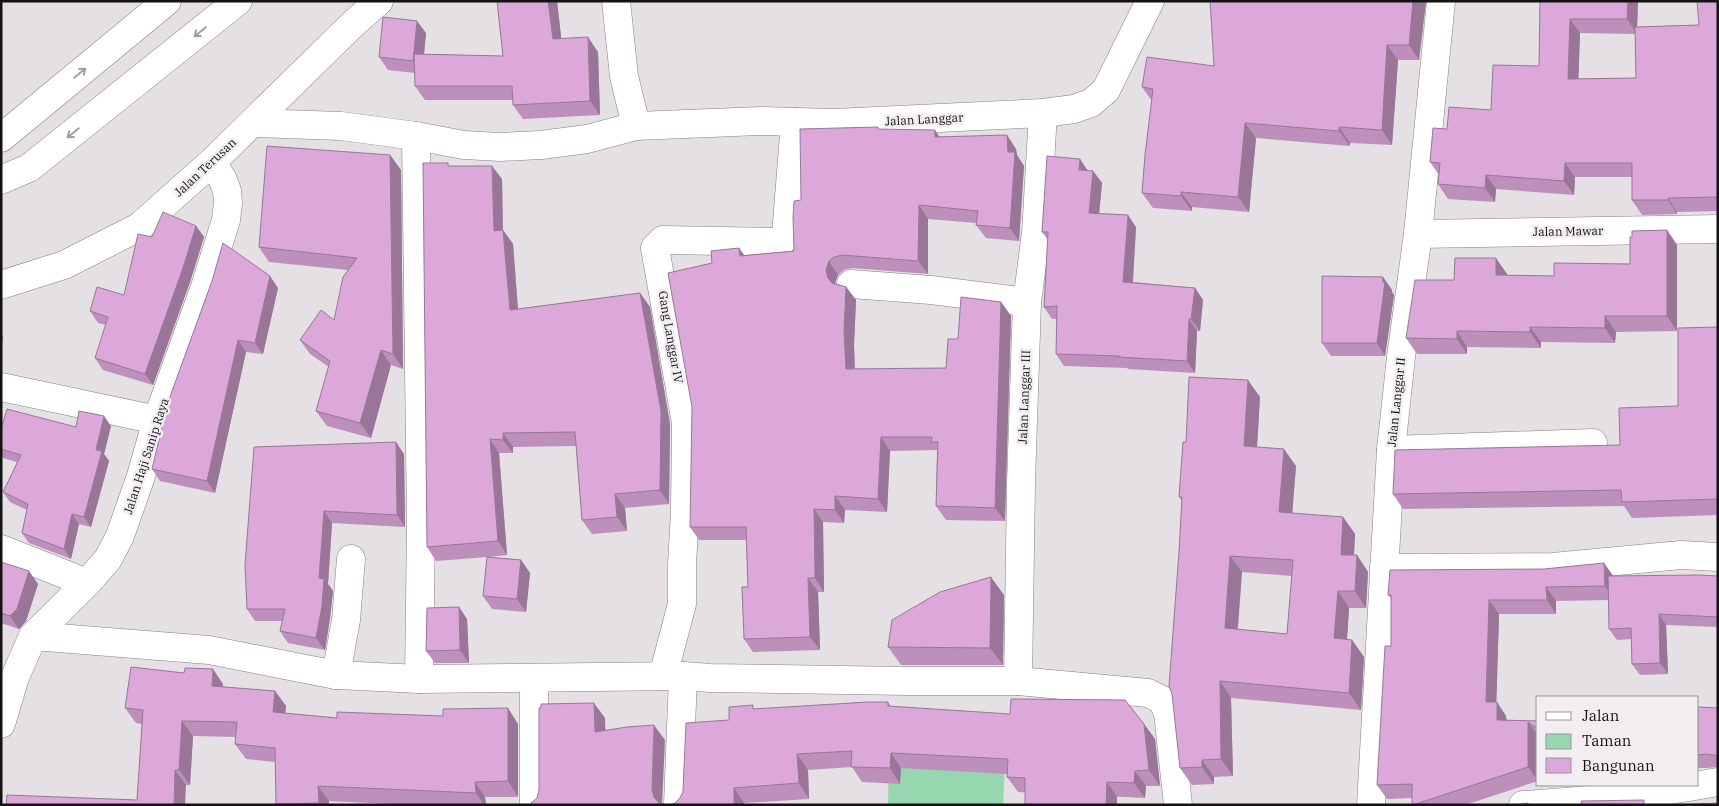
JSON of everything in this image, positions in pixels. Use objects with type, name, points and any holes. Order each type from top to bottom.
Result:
[{"type":"main road","points":[[1,138],[168,1]]},
{"type":"main road","points":[[1,180],[29,168],[238,1]]},
{"type":"main road","name":"Jalan Terusan","points":[[1,285],[64,265],[139,227],[212,162],[379,1]]},
{"type":"main road","points":[[616,1],[624,76],[636,126]]},
{"type":"main road","name":"Jalan Langgar","points":[[252,123],[342,126],[416,136],[464,145],[500,147],[541,145],[587,139],[636,126],[760,121],[834,123],[1043,114],[1074,109],[1091,103],[1106,90],[1150,1]]},
{"type":"main road","name":"Jalan Langgar II","points":[[1371,805],[1391,450],[1401,357],[1418,234],[1441,1]]},
{"type":"main road","name":"Jalan Langgar III","points":[[1018,681],[1021,484],[1028,302],[1036,232],[1043,114]]},
{"type":"main road","name":"Gang Langgar IV","points":[[673,676],[682,604],[686,423],[655,248],[663,240],[781,242],[786,236],[795,122]]},
{"type":"main road","points":[[416,136],[421,525],[418,679]]},
{"type":"main road","name":"Jalan Haji Sanip Raya","points":[[2,721],[15,678],[33,636],[87,583],[108,559],[120,536],[141,476],[157,420],[205,286],[226,220],[227,191],[223,180],[212,162]]},
{"type":"main road","name":"Jalan Mawar","points":[[1418,234],[1718,229]]},
{"type":"main road","points":[[851,284],[931,290],[1028,302]]},
{"type":"main road","points":[[1,387],[157,420]]},
{"type":"main road","points":[[1391,450],[1593,443]]},
{"type":"main road","points":[[1,549],[87,583]]},
{"type":"main road","points":[[1384,568],[1553,567],[1681,555],[1718,556]]},
{"type":"main road","points":[[336,674],[346,620],[351,559]]},
{"type":"main road","points":[[33,636],[209,650],[336,674],[418,679],[673,676],[896,681],[1018,681],[1148,693],[1162,700],[1168,713],[1178,805]]},
{"type":"main road","points":[[673,676],[678,805]]},
{"type":"main road","points":[[534,678],[534,805]]},
{"type":"main road","points":[[1699,785],[1718,782]]},
{"type":"main road","points":[[1523,805],[1643,794],[1693,786]]},
{"type":"green space","points":[[889,757],[1005,761],[1003,805],[888,805]]},
{"type":"building","points":[[497,1],[548,1],[553,39],[588,37],[590,101],[513,105],[512,86],[415,86],[414,54],[503,56]]},
{"type":"building","points":[[1210,1],[1413,1],[1409,45],[1387,45],[1382,130],[1339,127],[1339,131],[1245,123],[1238,197],[1181,192],[1181,196],[1142,193],[1153,89],[1142,87],[1147,57],[1214,66]]},
{"type":"building","points":[[1540,1],[1628,1],[1627,19],[1570,19],[1568,79],[1636,78],[1635,27],[1699,25],[1697,1],[1718,1],[1718,197],[1632,200],[1632,163],[1565,163],[1564,181],[1486,175],[1485,188],[1438,184],[1440,163],[1430,162],[1433,128],[1447,129],[1449,107],[1491,110],[1493,65],[1539,66]]},
{"type":"building","points":[[383,17],[417,21],[413,61],[379,57]]},
{"type":"building","points":[[878,127],[878,129],[935,130],[935,137],[1007,135],[1008,152],[1015,152],[1010,228],[976,225],[978,211],[919,205],[918,261],[842,255],[834,257],[829,261],[826,270],[828,278],[832,283],[846,287],[844,332],[846,369],[946,368],[948,339],[958,339],[961,297],[1001,302],[995,508],[936,506],[938,442],[931,442],[932,437],[881,437],[878,499],[835,496],[835,510],[814,509],[815,578],[808,578],[810,637],[744,639],[742,587],[748,587],[746,527],[690,527],[692,407],[668,273],[712,263],[711,251],[739,248],[740,256],[794,251],[794,201],[801,200],[800,129]]},
{"type":"building","points":[[267,146],[390,155],[393,354],[381,350],[360,423],[316,411],[330,361],[300,340],[321,310],[334,320],[343,277],[357,258],[259,247]]},
{"type":"building","points":[[1047,156],[1080,159],[1079,170],[1093,171],[1089,213],[1128,215],[1123,282],[1195,288],[1191,319],[1189,319],[1187,361],[1056,354],[1057,306],[1044,307],[1048,232],[1042,232]]},
{"type":"building","points":[[423,163],[448,163],[448,166],[492,166],[494,231],[503,230],[510,310],[640,293],[661,411],[660,490],[615,494],[617,517],[582,520],[575,432],[503,433],[503,440],[490,439],[498,541],[427,547]]},
{"type":"building","points":[[163,212],[196,226],[145,374],[95,358],[108,317],[90,311],[97,287],[124,295],[138,234],[152,237]]},
{"type":"building","points":[[1667,230],[1667,316],[1605,316],[1605,328],[1530,327],[1530,332],[1457,331],[1457,339],[1406,338],[1415,280],[1454,280],[1455,258],[1496,258],[1496,275],[1554,276],[1554,263],[1630,264],[1630,237],[1632,237],[1632,231]]},
{"type":"building","points":[[223,243],[270,276],[255,343],[238,340],[207,481],[152,469],[167,405],[212,281]]},
{"type":"building","points":[[1322,276],[1383,277],[1383,282],[1385,282],[1377,343],[1322,343]]},
{"type":"building","points":[[1718,327],[1718,499],[1622,502],[1621,490],[1393,494],[1395,450],[1620,445],[1619,408],[1678,406],[1678,328]]},
{"type":"building","points":[[1189,377],[1248,380],[1244,446],[1284,449],[1279,512],[1343,517],[1341,555],[1357,555],[1355,591],[1338,591],[1334,638],[1352,640],[1349,693],[1220,681],[1221,759],[1202,760],[1202,767],[1180,768],[1172,694],[1169,686],[1182,497],[1179,497],[1183,442],[1186,442]],"holes":[[[1230,556],[1293,560],[1287,634],[1225,628]]]},
{"type":"building","points":[[7,409],[76,427],[79,411],[104,416],[96,450],[102,451],[84,517],[72,514],[64,549],[22,533],[28,504],[3,492],[21,455],[1,449],[1,429]]},
{"type":"building","points":[[396,442],[397,515],[324,511],[319,578],[324,579],[322,606],[316,638],[280,631],[285,609],[247,609],[245,565],[254,447]]},
{"type":"building","points":[[487,557],[521,560],[517,599],[483,596]]},
{"type":"building","points":[[1,562],[29,571],[17,609],[10,616],[1,613]]},
{"type":"building","points":[[1604,563],[1605,586],[1546,587],[1547,600],[1489,600],[1486,702],[1497,702],[1497,720],[1536,721],[1536,728],[1528,722],[1528,767],[1413,805],[1412,784],[1377,785],[1385,646],[1391,646],[1391,595],[1388,595],[1390,570],[1544,569]]},
{"type":"building","points":[[1608,576],[1718,576],[1718,617],[1659,614],[1660,663],[1632,664],[1631,628],[1609,629]]},
{"type":"building","points":[[991,577],[990,648],[888,647],[892,620],[940,592]]},
{"type":"building","points":[[459,607],[460,650],[426,651],[427,608]]},
{"type":"building","points":[[131,667],[184,673],[185,668],[213,669],[212,686],[275,691],[273,712],[337,718],[337,712],[443,716],[443,709],[508,708],[508,781],[475,782],[476,793],[318,786],[319,803],[276,804],[275,748],[235,744],[237,722],[182,721],[179,770],[175,770],[174,805],[6,805],[7,795],[137,800],[143,710],[125,708]]},
{"type":"building","points":[[1011,699],[1125,700],[1144,724],[1149,770],[1135,771],[1134,783],[1107,782],[1106,805],[1025,805],[1025,778],[1007,777],[1008,759],[891,753],[890,768],[851,767],[852,751],[797,754],[799,783],[734,788],[734,805],[669,805],[675,803],[680,798],[683,791],[686,723],[729,720],[729,707],[753,705],[753,709],[888,702],[888,706],[1010,714]]},
{"type":"building","points":[[594,703],[595,732],[654,725],[652,790],[654,797],[659,803],[666,805],[530,805],[537,798],[539,790],[539,708],[541,708],[541,704]]},
{"type":"building","points":[[1699,707],[1718,708],[1718,756],[1699,755]]},
{"type":"building","points":[[1644,800],[1644,805],[1582,805],[1581,801]]},
{"type":"building","points":[[1718,803],[1718,805],[1675,805]]}]
